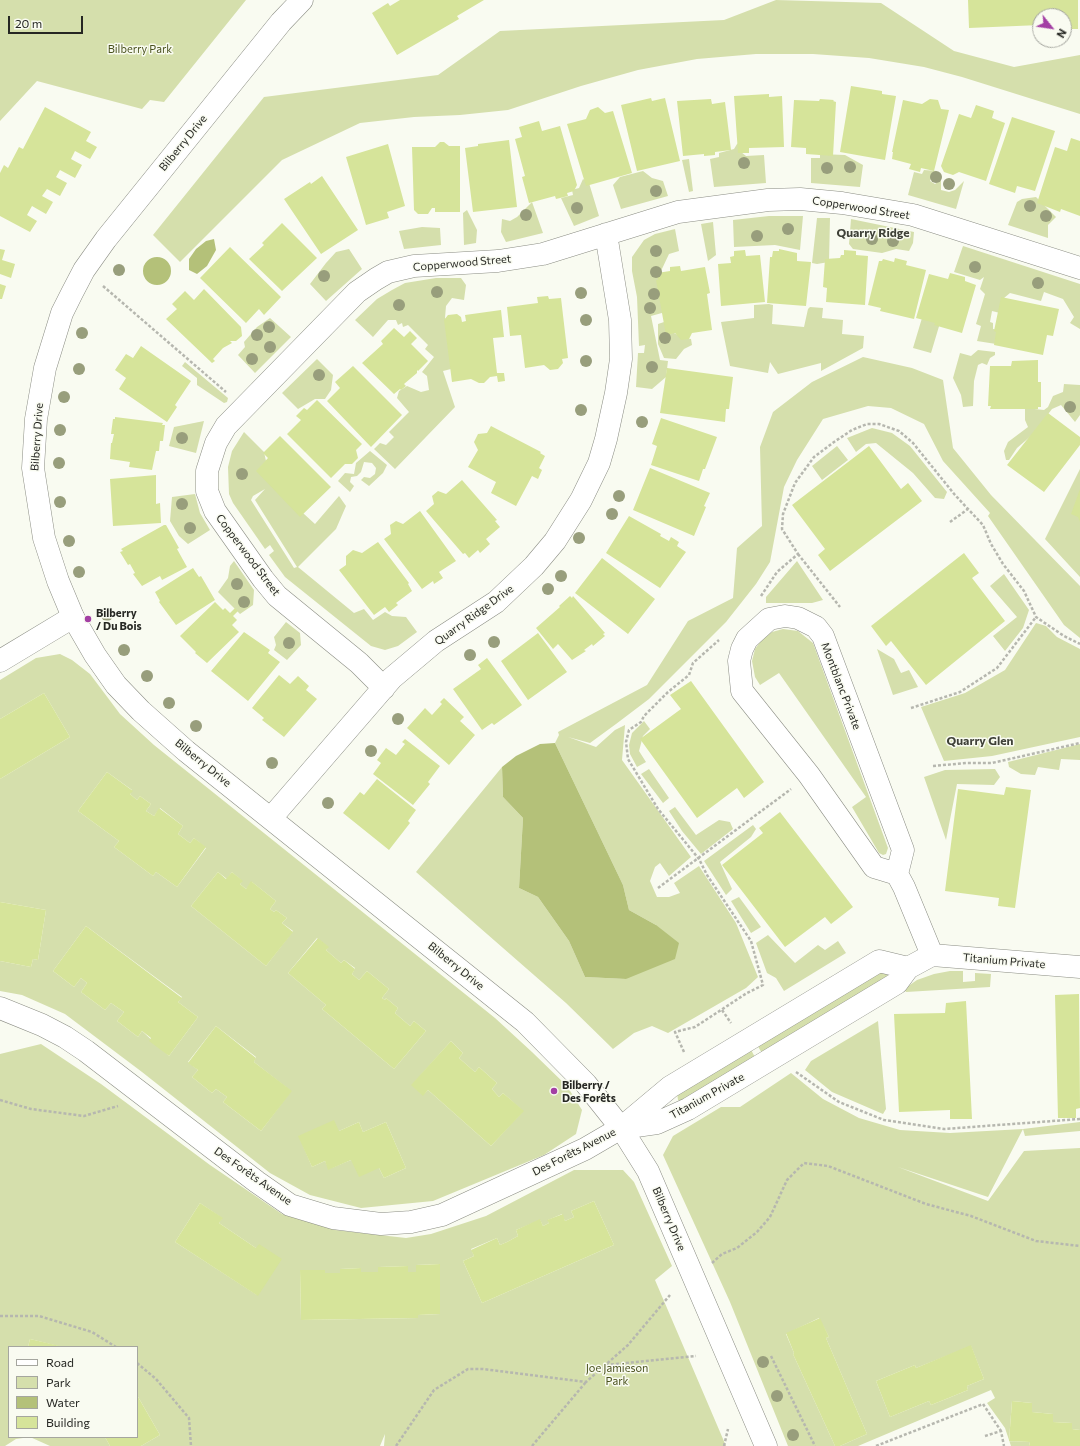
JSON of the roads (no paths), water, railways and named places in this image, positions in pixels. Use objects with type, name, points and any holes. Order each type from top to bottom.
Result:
[{"type":"street","name":"Bilberry Drive","points":[[302,0],[281,22],[121,220],[84,270],[62,314],[45,368],[36,419],[33,468],[44,538],[58,581],[73,617],[95,655],[116,685],[141,711],[186,751],[525,1022],[586,1084],[621,1128],[648,1171],[766,1446]]},
{"type":"street","name":"Copperwood Street","points":[[384,688],[359,663],[277,596],[262,579],[215,511],[207,491],[207,471],[216,443],[226,426],[243,407],[357,292],[388,272],[414,266],[498,261],[543,254],[678,212],[768,200],[815,200],[867,206],[913,215],[1080,268]]},
{"type":"street","name":"Quarry Ridge Drive","points":[[271,818],[392,678],[416,657],[496,602],[534,566],[555,541],[581,500],[598,463],[606,440],[616,394],[621,359],[620,320],[606,234]]},
{"type":"street","name":"Montblanc Private","points":[[785,616],[798,618],[816,627],[823,636],[903,850],[896,874],[874,867],[809,775],[742,691],[739,661],[742,649],[747,639],[769,619],[785,616]]},
{"type":"street","points":[[0,661],[73,617]]},
{"type":"street","points":[[896,874],[904,887],[932,955]]},
{"type":"street","name":"Titanium Private","points":[[621,1128],[657,1123],[688,1109],[896,983],[908,968],[932,955],[1080,967]]},
{"type":"street","name":"Des Forêts Avenue","points":[[0,1008],[42,1025],[65,1037],[257,1182],[290,1205],[333,1218],[381,1224],[411,1222],[442,1215],[585,1149],[621,1128]]},
{"type":"water","points":[[214,239],[216,250],[207,266],[197,274],[189,270],[189,259],[196,249],[206,241]]},
{"type":"water","points":[[157,257],[167,261],[171,271],[167,281],[157,285],[147,281],[143,271],[147,261]]},
{"type":"water","points":[[555,743],[623,885],[629,910],[656,925],[679,943],[675,959],[626,979],[585,977],[569,941],[538,897],[519,888],[523,818],[503,797],[502,767],[516,756],[540,744]]},
{"type":"place","name":"Bilberry / Du Bois","points":[[88,619]]},
{"type":"place","name":"Bilberry / Des Forêts","points":[[554,1091]]},
{"type":"district","name":"Quarry Ridge","points":[[873,233]]},
{"type":"district","name":"Quarry Glen","points":[[980,741]]},
{"type":"park label","name":"Bilberry Park","points":[[140,49]]},
{"type":"park label","name":"Joe Jamieson Park","points":[[617,1374]]}]
